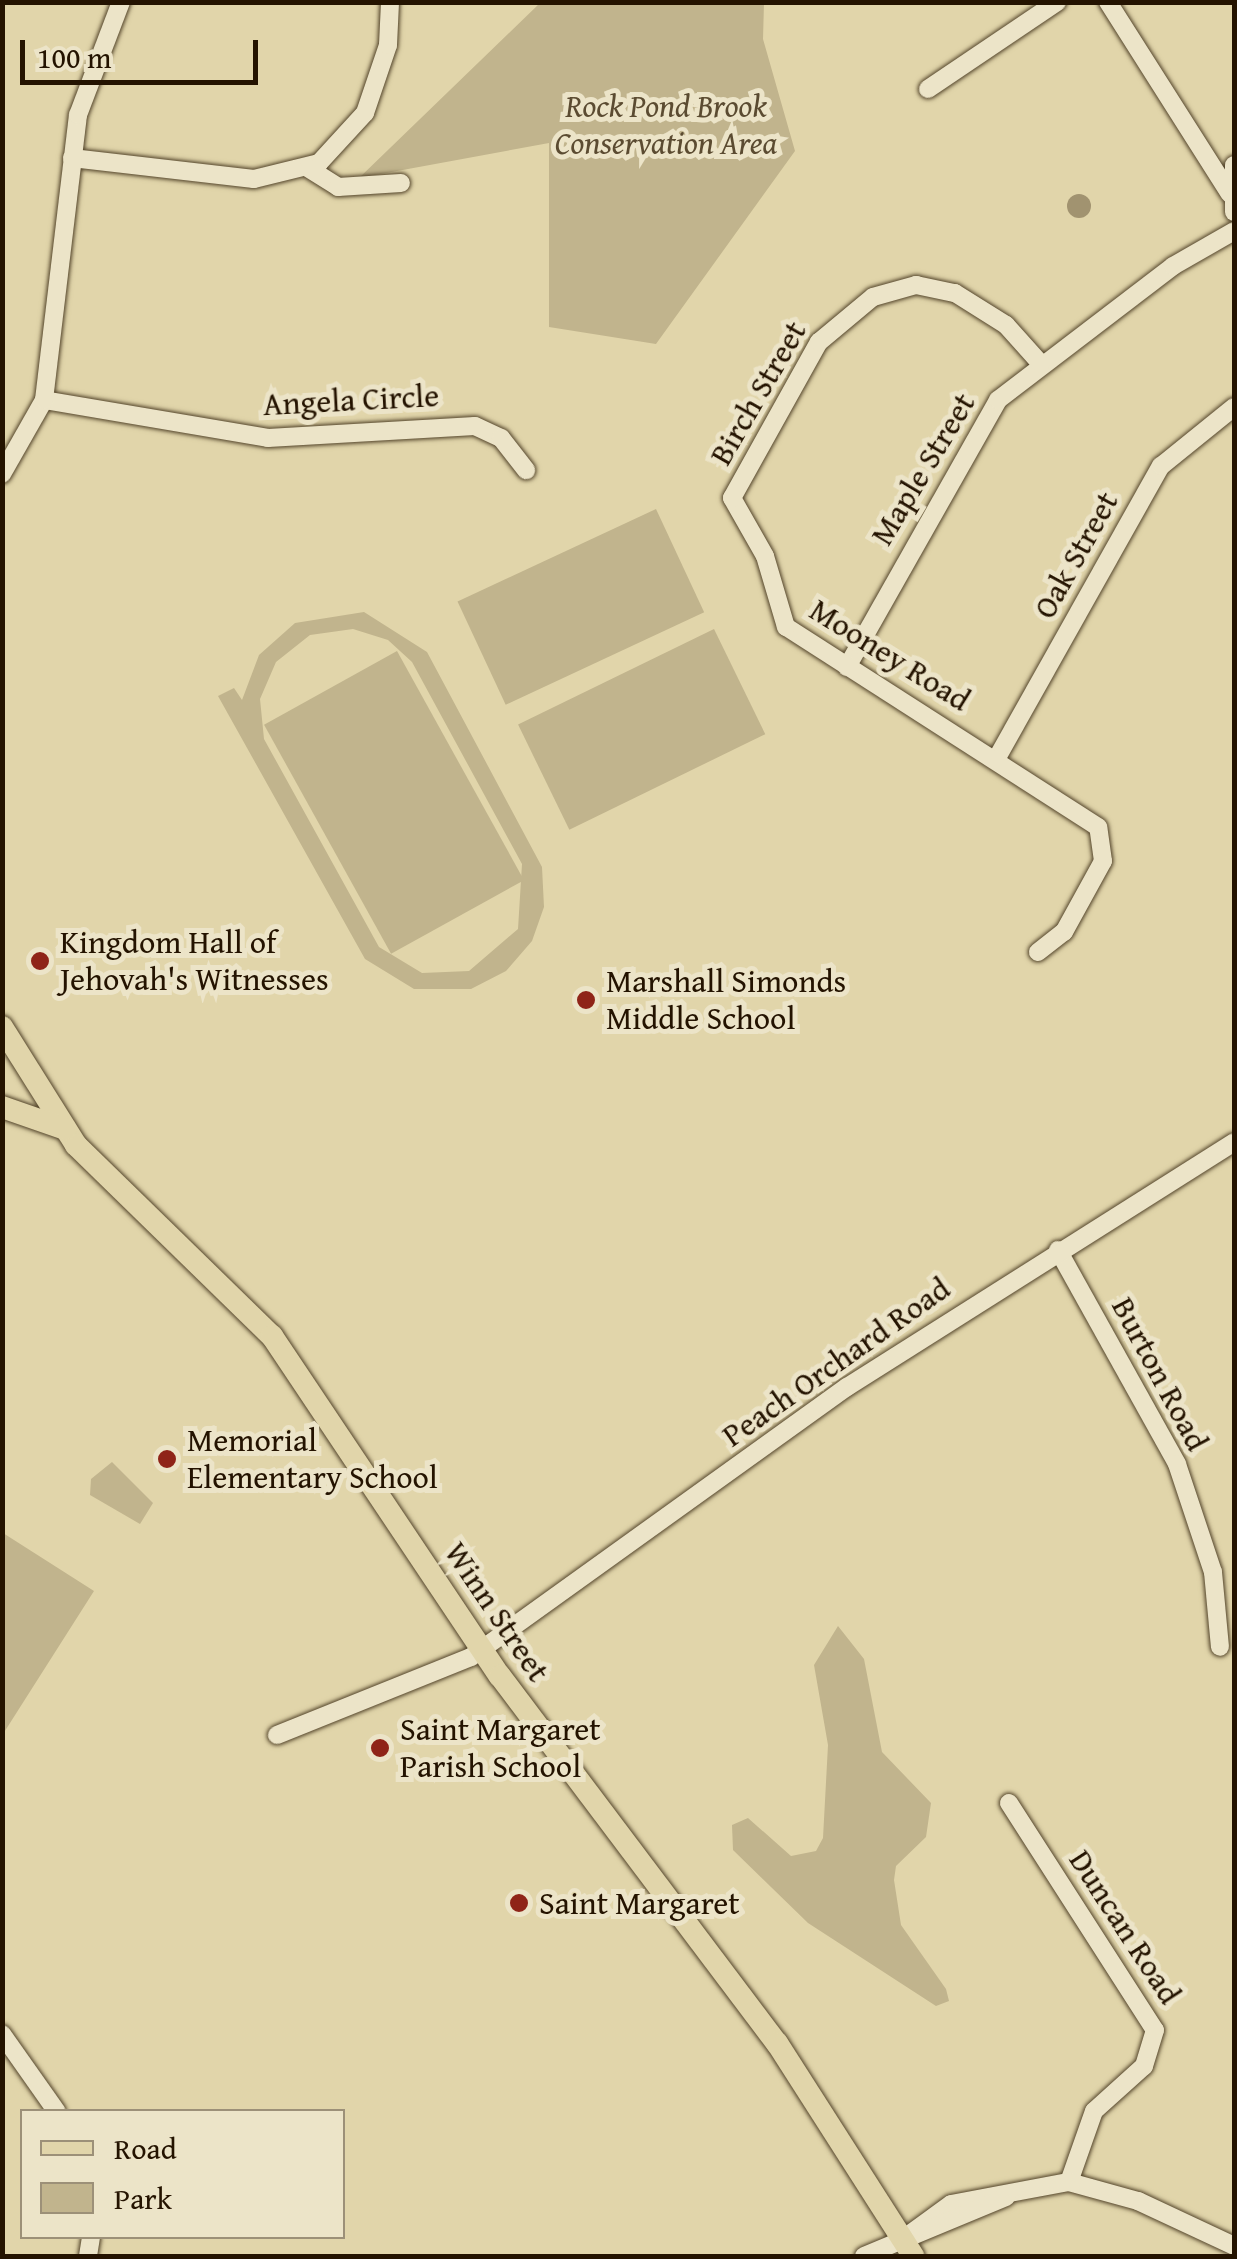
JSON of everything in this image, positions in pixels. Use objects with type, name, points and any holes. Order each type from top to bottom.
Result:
[{"type":"main road","name":"Winn Street","points":[[2,1027],[64,1129],[264,1326],[482,1648],[756,2012],[908,2248]]},
{"type":"main road","points":[[2,1107],[64,1129]]},
{"type":"street","points":[[2,474],[44,400],[80,104],[122,2]]},
{"type":"street","points":[[72,158],[254,179],[308,168],[338,149],[365,112],[388,45],[390,2]]},
{"type":"street","points":[[928,90],[1057,2]]},
{"type":"street","points":[[1108,2],[1232,203]]},
{"type":"street","points":[[1232,203],[1234,165]]},
{"type":"street","points":[[308,168],[338,187],[401,183]]},
{"type":"street","name":"Maple Street","points":[[847,667],[989,413],[1041,364],[1234,232]]},
{"type":"street","name":"Birch Street","points":[[732,498],[819,342],[873,297],[916,285],[955,293],[1006,325],[1041,364]]},
{"type":"street","name":"Angela Circle","points":[[44,400],[268,438],[476,426],[502,438],[526,470]]},
{"type":"street","name":"Oak Street","points":[[998,756],[1161,466],[1234,408]]},
{"type":"street","name":"Mooney Road","points":[[732,498],[765,556],[786,628],[1081,810],[1106,852],[1064,932],[1038,952]]},
{"type":"street","name":"Peach Orchard Road","points":[[277,1735],[482,1648],[847,1387],[1234,1142]]},
{"type":"street","name":"Burton Road","points":[[1058,1250],[1176,1464],[1213,1572],[1220,1647]]},
{"type":"street","name":"Duncan Road","points":[[1009,1803],[1155,2030],[1144,2066],[1094,2112],[1068,2182]]},
{"type":"street","points":[[2,2034],[55,2109]]},
{"type":"street","points":[[870,2255],[908,2248],[952,2204],[1068,2182],[1138,2202],[1234,2246]]},
{"type":"green space","name":"Rock Pond Brook Conservation Area","points":[[540,3],[764,3],[763,39],[795,151],[656,344],[549,327],[549,143],[359,178]]},
{"type":"green space","points":[[656,509],[704,612],[506,705],[458,602]]},
{"type":"green space","points":[[364,612],[427,652],[542,867],[544,907],[532,941],[506,971],[471,989],[414,989],[365,959],[218,696],[234,688],[242,700],[259,655],[295,623]],"holes":[[[353,629],[388,640],[412,662],[522,864],[518,929],[469,971],[422,973],[379,947],[264,739],[260,699],[276,662],[310,635]]]},
{"type":"green space","points":[[714,629],[765,734],[569,830],[518,725]]},
{"type":"green space","points":[[397,651],[524,880],[391,954],[264,725]]},
{"type":"green space","points":[[112,1462],[153,1503],[140,1524],[90,1495],[91,1479]]},
{"type":"green space","points":[[3,1533],[94,1591],[3,1734]]},
{"type":"green space","points":[[838,1626],[864,1659],[882,1752],[931,1803],[926,1837],[896,1866],[894,1880],[901,1925],[946,1989],[949,2001],[936,2006],[808,1923],[733,1850],[732,1825],[748,1818],[791,1856],[816,1851],[823,1838],[828,1745],[814,1665]]},
{"type":"shaded area","points":[[1079,194],[1091,206],[1079,218],[1067,206]]},
{"type":"place","name":"Kingdom Hall of Jehovah's Witnesses","points":[[40,961]]},
{"type":"place","name":"Marshall Simonds Middle School","points":[[586,1000]]},
{"type":"place","name":"Memorial Elementary School","points":[[167,1459]]},
{"type":"place","name":"Saint Margaret Parish School","points":[[380,1748]]},
{"type":"place","name":"Saint Margaret","points":[[519,1903]]}]
